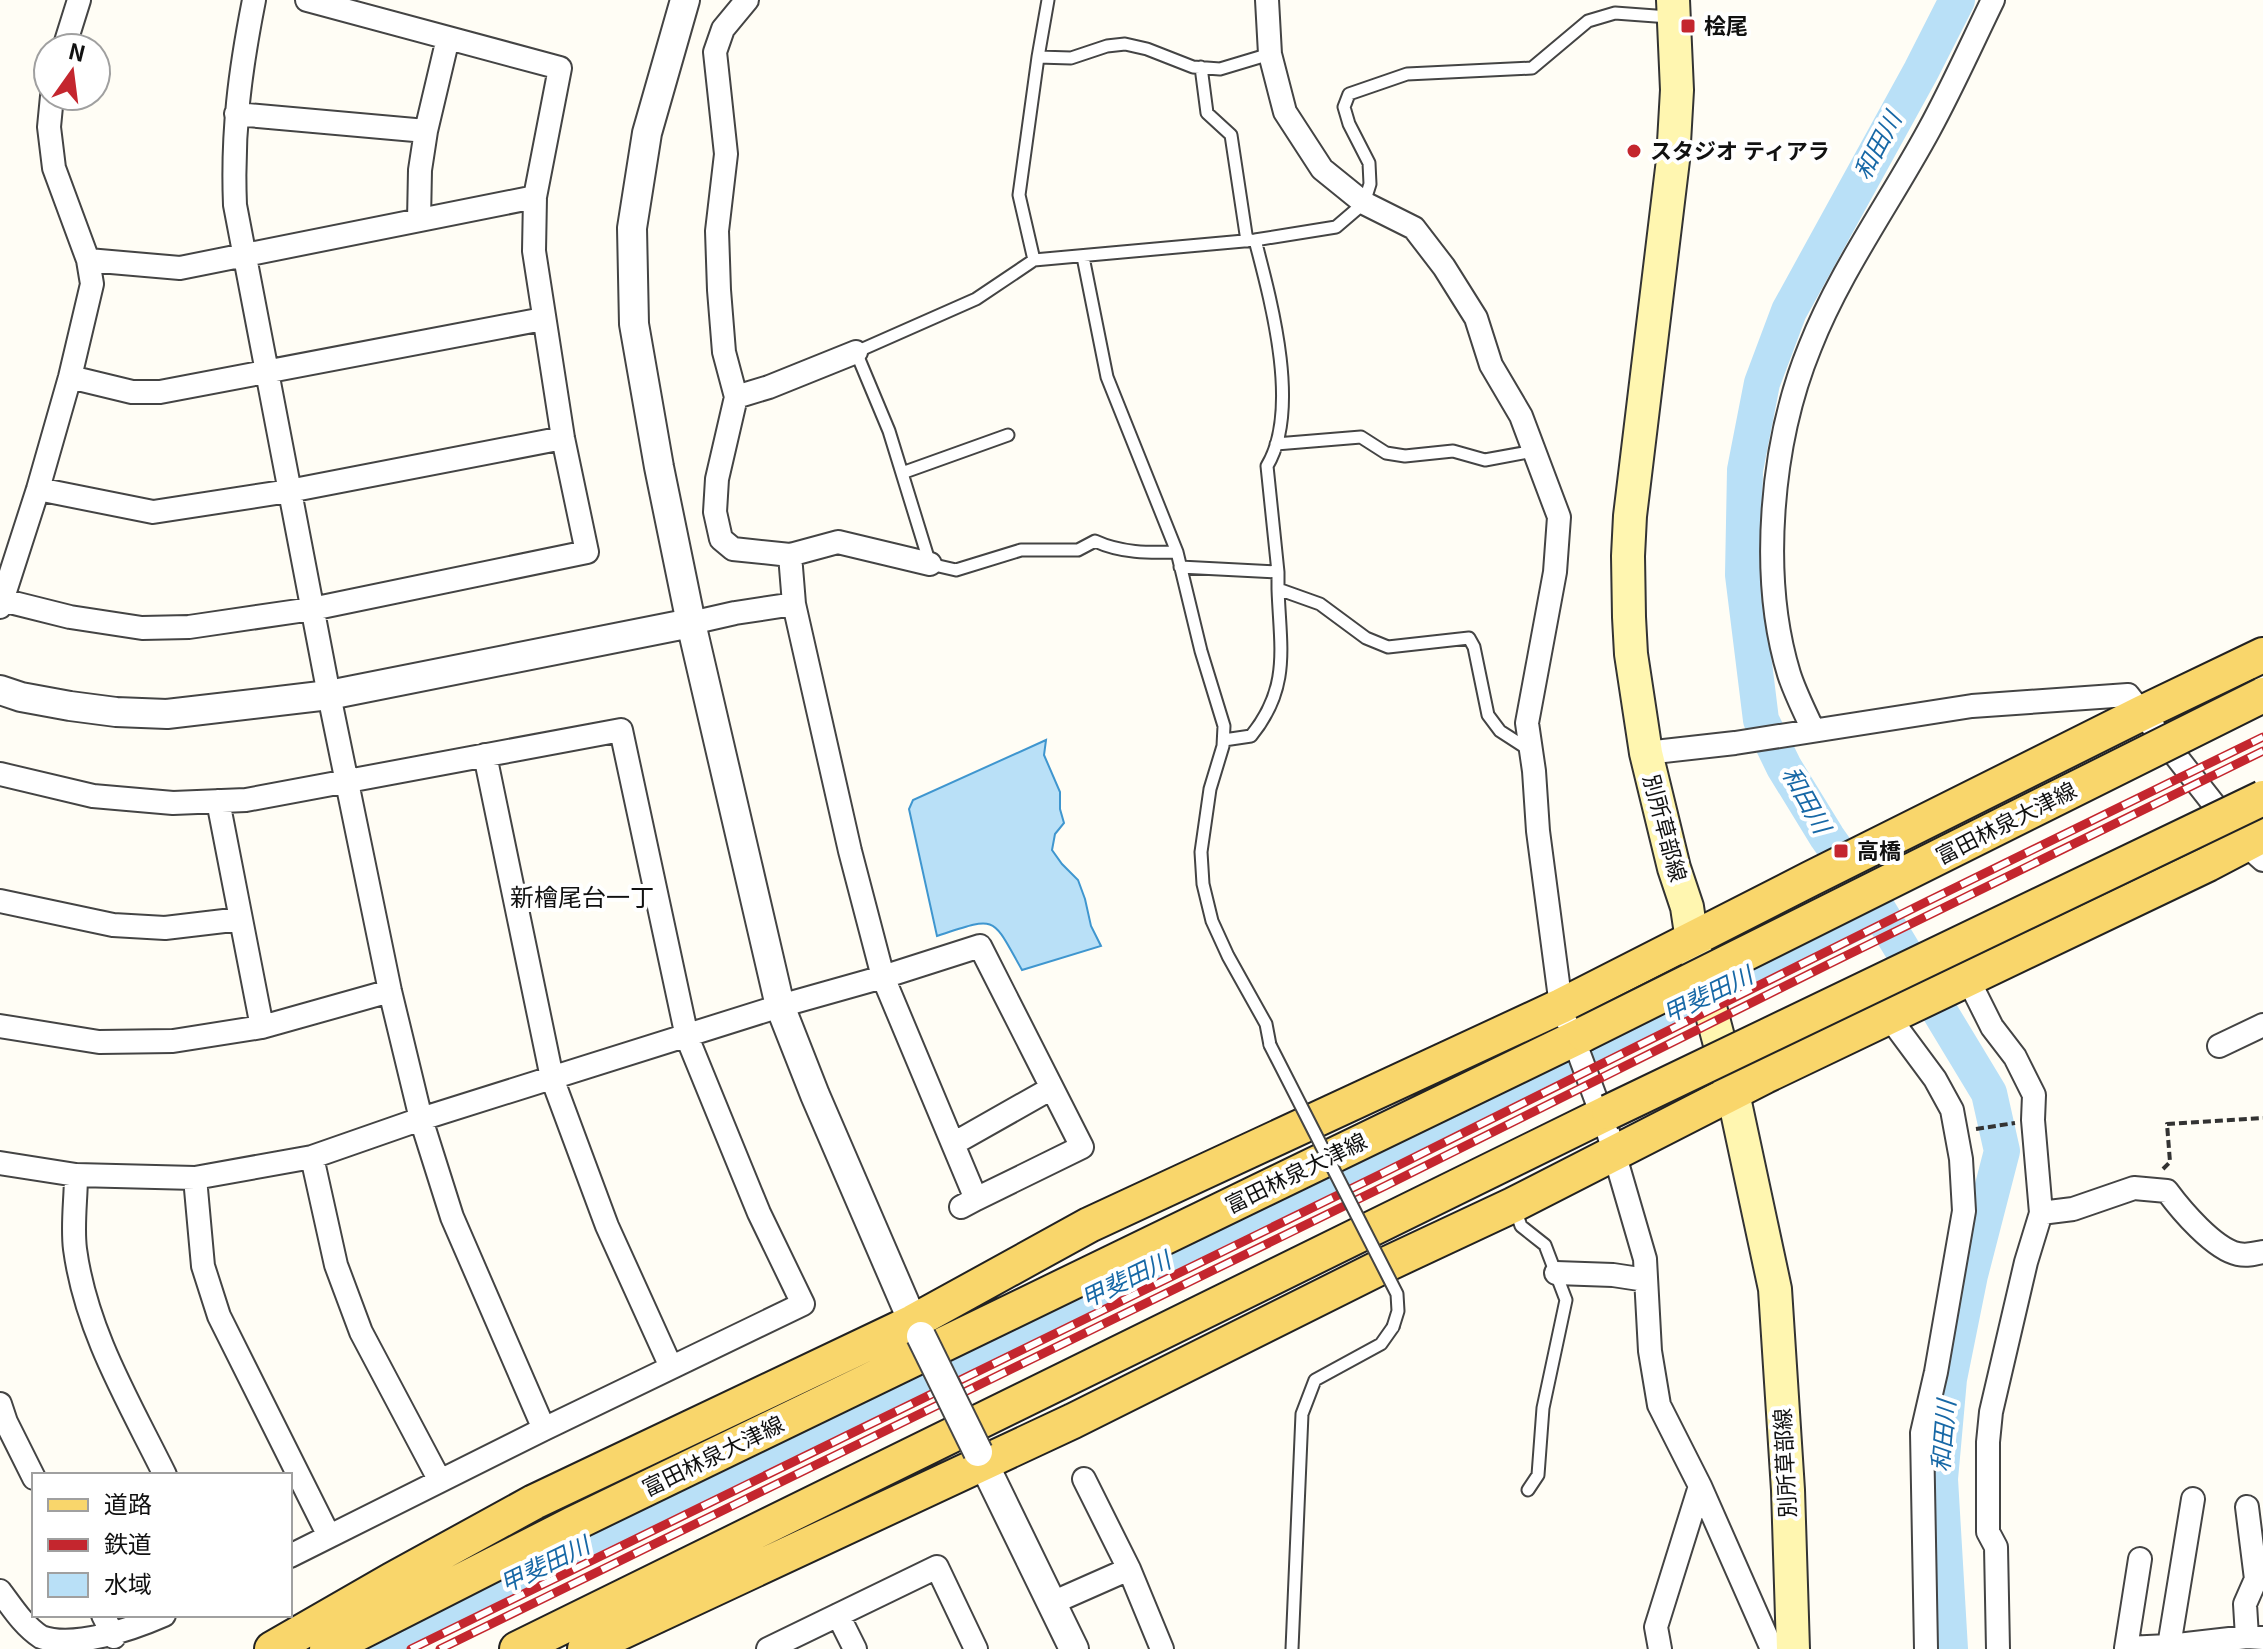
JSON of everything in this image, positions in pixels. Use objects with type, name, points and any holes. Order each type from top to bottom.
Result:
[{"type":"main road","name":"別所草部線","points":[[1674,9],[1677,90],[1673,160],[1630,516],[1631,654],[1646,753],[1733,1093],[1775,1289],[1788,1490],[1793,1649]]},
{"type":"main road","points":[[272,1649],[534,1502],[917,1329],[1089,1225],[1573,1028],[1692,940],[2263,655]]},
{"type":"main road","name":"富田林泉大津線","points":[[327,1649],[1573,1028],[2263,695]]},
{"type":"main road","points":[[517,1649],[1607,1125],[2263,798]]},
{"type":"main road","points":[[585,1649],[1513,1205],[1607,1125],[1733,1093],[2208,864],[2257,846]]},
{"type":"street","points":[[69,32],[79,0]]},
{"type":"street","points":[[254,0],[236,114],[233,167],[235,205],[329,695],[390,991],[421,1119],[452,1217],[544,1429]]},
{"type":"street","points":[[50,112],[54,168],[88,260],[92,284],[70,377],[1,603],[142,628],[189,627],[312,609],[587,552],[563,438],[534,251],[535,197],[560,68],[307,0]]},
{"type":"street","points":[[685,0],[647,133],[632,228],[634,324],[691,623],[780,1006],[815,1095],[917,1329],[1074,1649]]},
{"type":"street","points":[[747,0],[723,29],[715,52],[726,154],[717,231],[719,290],[724,352],[736,397],[717,479],[715,512],[721,539],[733,549],[790,555],[838,542],[930,564]]},
{"type":"street","points":[[1267,0],[1270,54],[1285,112],[1322,169],[1364,203],[1414,228],[1444,267],[1476,318],[1491,365],[1521,416],[1559,517],[1555,572],[1527,723],[1538,831],[1573,1028],[1607,1125],[1645,1259],[1650,1351],[1659,1405],[1700,1486],[1772,1649]]},
{"type":"street","points":[[1809,730],[1789,676],[1778,628],[1772,560],[1773,499],[1782,444],[1809,349],[1834,295],[1930,129],[1993,0]]},
{"type":"street","points":[[419,220],[420,170],[426,131],[448,38]]},
{"type":"street","points":[[236,114],[426,131]]},
{"type":"street","points":[[88,260],[180,268],[535,197]]},
{"type":"street","points":[[70,377],[132,392],[160,392],[543,319]]},
{"type":"street","points":[[736,397],[856,352]]},
{"type":"street","points":[[38,489],[153,512],[289,491],[563,438]]},
{"type":"street","points":[[0,1163],[76,1175],[195,1178],[312,1157],[421,1119],[780,1006],[883,977],[980,946],[1082,1147],[969,1203],[953,1144],[883,977],[850,851],[794,604],[790,555]]},
{"type":"street","points":[[0,690],[70,706],[167,714],[329,695],[735,613],[794,604]]},
{"type":"street","points":[[1646,753],[1735,743],[1972,706],[2128,695],[2257,846]]},
{"type":"street","points":[[0,774],[93,796],[173,803],[246,800],[621,730],[687,1037],[759,1213],[803,1304],[292,1555]]},
{"type":"street","points":[[485,755],[552,1078],[607,1226],[671,1367]]},
{"type":"street","points":[[218,801],[262,1027]]},
{"type":"street","points":[[0,901],[113,925],[165,928],[241,919]]},
{"type":"street","points":[[1966,980],[1992,1027],[2015,1057],[2034,1095],[2033,1120],[2041,1213],[2022,1277],[1991,1412],[1988,1442],[1988,1532],[1996,1547],[1998,1649]]},
{"type":"street","points":[[0,1026],[99,1042],[173,1041],[262,1027],[390,991]]},
{"type":"street","points":[[1894,1014],[1952,1110],[1961,1159],[1964,1211],[1936,1372],[1922,1433],[1926,1649]]},
{"type":"street","points":[[2219,1046],[2263,1025]]},
{"type":"street","points":[[953,1144],[1052,1088]]},
{"type":"street","points":[[312,1157],[336,1265],[361,1332],[440,1481]]},
{"type":"street","points":[[76,1175],[75,1246],[86,1305],[106,1357],[164,1473]]},
{"type":"street","points":[[195,1178],[203,1266],[219,1316],[329,1536]]},
{"type":"street","points":[[2041,1213],[2073,1209],[2134,1188],[2167,1191],[2202,1231],[2234,1253],[2251,1255],[2263,1252]]},
{"type":"street","points":[[1556,1273],[1613,1275],[1646,1280]]},
{"type":"street","points":[[0,1404],[32,1474]]},
{"type":"street","points":[[1084,1479],[1129,1569],[1162,1649]]},
{"type":"street","points":[[1660,1649],[1656,1627],[1700,1486]]},
{"type":"street","points":[[2169,1646],[2193,1499]]},
{"type":"street","points":[[2140,1559],[2126,1648],[2255,1638],[2245,1604],[2256,1579],[2247,1507]]},
{"type":"street","points":[[768,1649],[937,1567],[976,1649]]},
{"type":"street","points":[[1052,1603],[1129,1569]]},
{"type":"street","points":[[0,1591],[22,1621],[43,1639],[72,1645],[114,1637],[159,1617]]},
{"type":"street","points":[[838,1615],[855,1649]]},
{"type":"street","points":[[104,1617],[114,1637]]},
{"type":"lane","points":[[1034,260],[1019,195],[1048,0]]},
{"type":"lane","points":[[1177,552],[1147,554],[1111,548],[1095,541],[1078,550],[1021,550],[956,570],[930,564],[889,431],[856,352],[976,299],[1034,260],[1251,241],[1336,227],[1364,203],[1370,184],[1369,163],[1344,107],[1349,94],[1407,74],[1532,68],[1588,21],[1615,13],[1674,9]]},
{"type":"lane","points":[[1038,57],[1071,58],[1107,46],[1125,44],[1193,67],[1220,69],[1270,54]]},
{"type":"lane","points":[[1201,67],[1207,113],[1231,135],[1251,241],[1271,302],[1280,360],[1281,421],[1273,455],[1267,466],[1278,572],[1281,667],[1277,692],[1265,718],[1251,736],[1224,740]]},
{"type":"lane","points":[[1083,257],[1107,377],[1177,552],[1201,651],[1224,726],[1224,740],[1210,789],[1201,852],[1203,884],[1212,921],[1266,1024],[1270,1045],[1397,1294],[1398,1311],[1393,1327],[1381,1344],[1315,1380],[1302,1414],[1292,1649]]},
{"type":"lane","points":[[902,473],[1008,435]]},
{"type":"lane","points":[[1276,444],[1361,437],[1386,453],[1405,456],[1453,451],[1485,460],[1534,451]]},
{"type":"lane","points":[[1180,567],[1278,572]]},
{"type":"lane","points":[[1278,589],[1320,604],[1366,638],[1388,647],[1469,638],[1474,647],[1488,715],[1500,731],[1531,751]]},
{"type":"lane","points":[[1513,1205],[1521,1226],[1545,1245],[1566,1300],[1543,1408],[1538,1475],[1528,1490]]},
{"type":"path","points":[[2167,1191],[2162,1169],[2170,1162],[2167,1124],[2263,1118]]},
{"type":"path","points":[[1967,1130],[2026,1121]]},
{"type":"water","points":[[1046,740],[1044,755],[1060,792],[1064,823],[1055,834],[1052,850],[1078,880],[1091,926],[1101,946],[1022,970],[998,930],[991,925],[972,925],[937,936],[909,809],[913,800]]},
{"type":"waterway","name":"和田川","points":[[1950,1649],[1940,1479],[1949,1379],[1970,1275],[2002,1151],[1989,1093],[1879,911],[1827,837],[1784,767],[1761,720],[1743,575],[1745,470],[1762,383],[1789,311],[1957,0]]},
{"type":"waterway","name":"甲斐田川","points":[[374,1649],[1879,911]]},
{"type":"railway","points":[[411,1649],[1379,1175],[2263,737]]},
{"type":"railway","points":[[440,1649],[2263,751]]},
{"type":"place","name":"桧尾","points":[[1688,26]]},
{"type":"place","name":"スタジオ ティアラ","points":[[1634,151]]},
{"type":"place","name":"高橋","points":[[1841,851]]},
{"type":"district","name":"新檜尾台一丁","points":[[582,898]]}]
